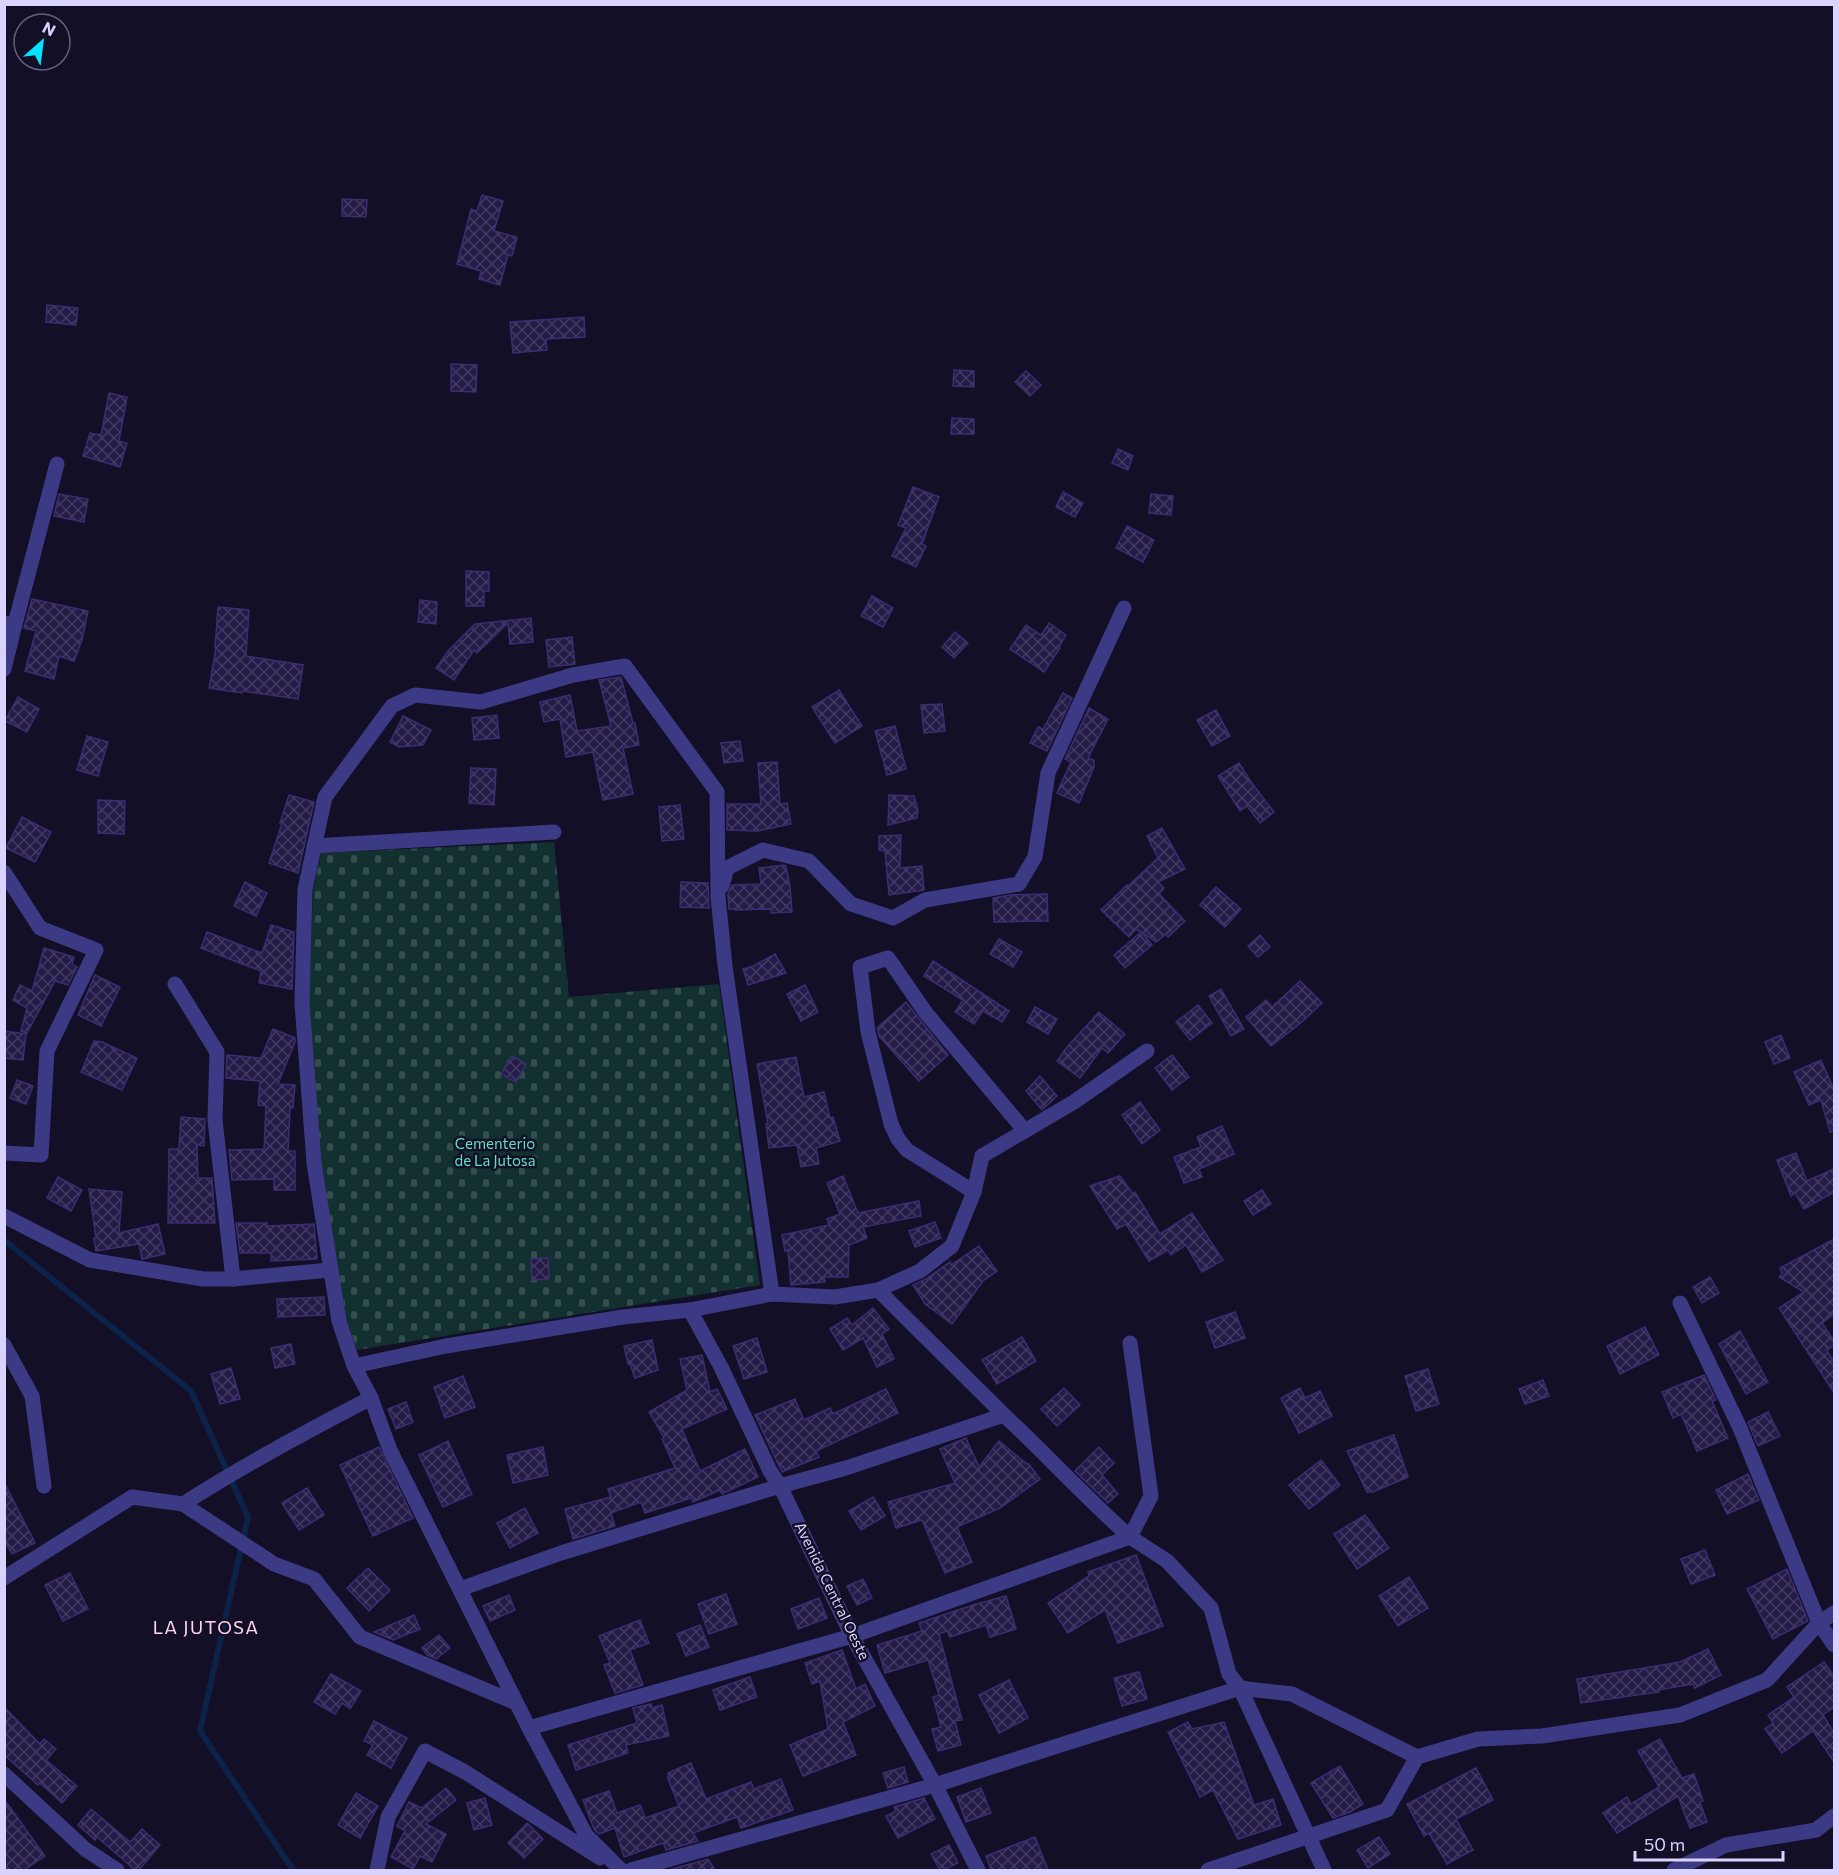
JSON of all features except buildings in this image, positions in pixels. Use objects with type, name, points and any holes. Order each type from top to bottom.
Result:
[{"type":"street","points":[[4,669],[10,623],[57,464]]},
{"type":"street","points":[[718,897],[727,867],[763,850],[809,861],[850,904],[893,918],[925,900],[1019,884],[1035,857],[1048,773],[1124,608]]},
{"type":"street","points":[[620,1870],[586,1835],[486,1645],[390,1450],[371,1398],[354,1366],[339,1322],[314,1163],[302,1004],[305,889],[325,797],[393,706],[416,695],[481,702],[573,675],[625,666],[717,792],[718,897],[725,966],[772,1294]]},
{"type":"street","points":[[314,846],[554,832]]},
{"type":"street","points":[[4,872],[40,928],[96,950],[47,1051],[41,1155],[4,1153]]},
{"type":"street","points":[[974,1192],[907,1150],[898,1139],[891,1124],[868,1032],[860,967],[888,958],[926,1013],[1025,1131]]},
{"type":"street","points":[[175,984],[217,1052],[215,1120],[233,1279]]},
{"type":"street","points":[[354,1366],[446,1346],[623,1317],[690,1310],[772,1294],[835,1297],[878,1290],[920,1271],[952,1246],[974,1192],[982,1156],[1074,1102],[1147,1051]]},
{"type":"street","points":[[4,1216],[90,1260],[203,1279],[233,1279],[330,1270]]},
{"type":"street","points":[[878,1290],[1046,1455],[1089,1501],[1130,1537],[1167,1561],[1211,1608],[1229,1674],[1239,1688],[1324,1870]]},
{"type":"street","points":[[1680,1303],[1740,1428],[1820,1623],[1834,1645]]},
{"type":"street","name":"Avenida Central Oeste","points":[[690,1310],[721,1367],[852,1636],[978,1870]]},
{"type":"street","points":[[529,1728],[852,1636],[1130,1537],[1151,1496],[1130,1343]]},
{"type":"street","points":[[4,1345],[32,1396],[44,1486]]},
{"type":"street","points":[[183,1504],[218,1481],[371,1398]]},
{"type":"street","points":[[460,1589],[561,1553],[846,1468],[1004,1415]]},
{"type":"street","points":[[4,1578],[132,1497],[183,1504],[274,1564],[314,1579],[360,1637],[516,1703]]},
{"type":"street","points":[[631,1870],[934,1785],[1239,1688],[1292,1694],[1417,1757],[1478,1739],[1542,1736],[1680,1715],[1767,1680],[1820,1623],[1834,1613]]},
{"type":"street","points":[[377,1870],[388,1817],[425,1751],[465,1772],[620,1870]]},
{"type":"street","points":[[1208,1870],[1387,1810],[1417,1757]]},
{"type":"street","points":[[4,1774],[85,1849],[111,1866]]},
{"type":"street","points":[[1674,1870],[1726,1845],[1816,1830],[1834,1816]]},
{"type":"street","points":[[91,1870],[111,1866]]},
{"type":"green space","name":"Cementerio de La Jutosa","points":[[554,842],[569,997],[719,984],[760,1285],[357,1350],[346,1318],[320,1158],[309,1001],[313,890],[321,853]]},
{"type":"waterway","points":[[4,1240],[191,1391],[248,1517],[200,1731],[293,1870]]},
{"type":"district","name":"LA JUTOSA","points":[[206,1628]]}]
